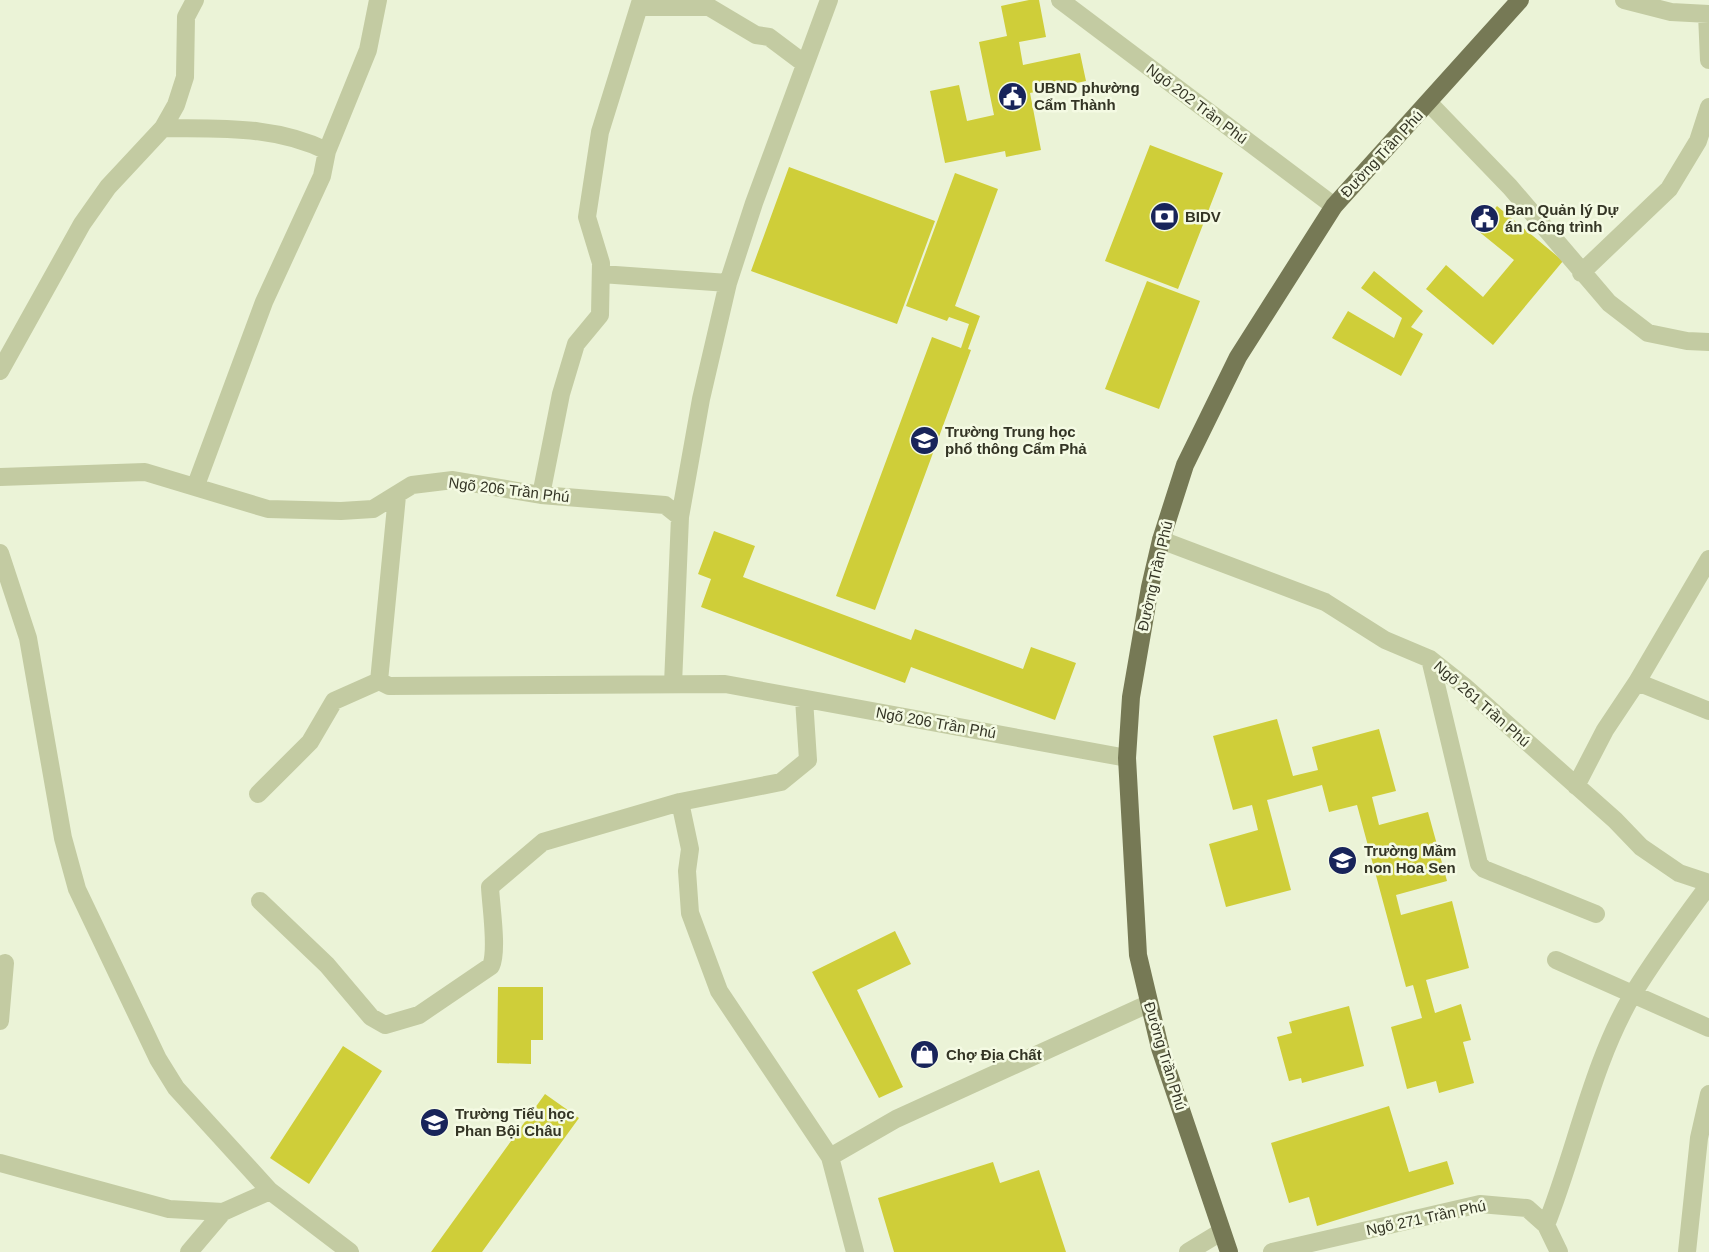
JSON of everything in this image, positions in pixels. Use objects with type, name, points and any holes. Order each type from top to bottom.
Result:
[{"type":"main road","name":"Đường Trần Phú","points":[[1229,1252],[1148,1004],[1138,955],[1127,758],[1131,697],[1150,587],[1161,540],[1185,465],[1238,357],[1334,207],[1521,0]]},
{"type":"street","points":[[0,371],[82,224],[108,187],[163,128],[176,105],[185,77],[186,17],[195,0]]},
{"type":"street","points":[[196,486],[264,302],[322,176],[327,151],[368,50],[378,0]]},
{"type":"street","points":[[673,684],[680,517],[701,399],[728,283],[829,0]]},
{"type":"street","name":"Ngõ 202 Trần Phú","points":[[1060,0],[1334,207]]},
{"type":"street","points":[[1624,0],[1671,12],[1708,14],[1709,60]]},
{"type":"street","points":[[541,495],[561,394],[576,344],[600,315],[602,274],[587,217],[600,132],[640,3],[709,7],[756,35],[769,37],[805,64]]},
{"type":"street","points":[[1429,103],[1510,187],[1558,241],[1581,273],[1609,303],[1648,333],[1687,341],[1709,342]]},
{"type":"street","points":[[1581,273],[1669,189],[1698,141],[1709,107]]},
{"type":"street","points":[[163,128],[264,130],[306,140],[327,151]]},
{"type":"street","points":[[602,274],[728,283]]},
{"type":"street","name":"Ngõ 206 Trần Phú","points":[[0,477],[146,472],[268,509],[341,511],[373,509],[412,485],[453,480],[541,495],[664,505],[680,517]]},
{"type":"street","points":[[258,794],[310,742],[334,701],[379,681],[397,496]]},
{"type":"street","name":"Ngõ 261 Trần Phú","points":[[1161,540],[1325,602],[1385,640],[1430,659],[1464,686],[1658,860],[1679,873],[1709,884]]},
{"type":"street","points":[[0,553],[28,638],[63,838],[77,889],[158,1059],[176,1088],[270,1191],[350,1252]]},
{"type":"street","points":[[1575,786],[1605,730],[1637,682],[1709,559]]},
{"type":"street","points":[[1430,659],[1479,864],[1596,914]]},
{"type":"street","name":"Ngõ 206 Trần Phú","points":[[379,681],[389,686],[725,684],[1127,758]]},
{"type":"street","points":[[1637,682],[1709,711]]},
{"type":"street","points":[[260,902],[327,965],[371,1017],[385,1024],[418,1015],[491,966],[496,955],[491,928],[490,886],[543,842],[680,802],[781,782],[808,760],[804,699]]},
{"type":"street","points":[[680,802],[690,849],[687,871],[690,914],[719,991],[830,1157],[855,1252]]},
{"type":"street","points":[[1546,1225],[1600,1066],[1633,994],[1665,944],[1709,884]]},
{"type":"street","points":[[1556,960],[1709,1028]]},
{"type":"street","points":[[0,1021],[5,963]]},
{"type":"street","points":[[830,1157],[896,1119],[1148,1004]]},
{"type":"street","points":[[1687,1252],[1699,1138],[1709,1094]]},
{"type":"street","points":[[0,1163],[169,1209],[223,1212]]},
{"type":"street","points":[[189,1252],[223,1212],[270,1191]]},
{"type":"street","name":"Ngõ 271 Trần Phú","points":[[1272,1252],[1480,1204],[1527,1208],[1546,1225],[1559,1252]]},
{"type":"street","points":[[1188,1252],[1221,1232]]},
{"type":"building","points":[[1039,0],[1046,37],[1019,42],[1023,65],[1080,53],[1086,81],[1030,93],[1041,150],[1006,157],[1005,151],[945,163],[930,91],[959,85],[967,121],[994,115],[979,42],[1007,36],[1001,6]]},
{"type":"building","name":"BIDV","points":[[1150,145],[1223,173],[1178,289],[1105,261]]},
{"type":"building","points":[[789,167],[935,221],[897,324],[751,271]]},
{"type":"building","points":[[955,173],[998,189],[955,306],[980,316],[968,349],[971,350],[875,610],[836,596],[932,337],[961,348],[969,324],[949,317],[947,321],[906,306]]},
{"type":"building","points":[[1497,206],[1563,261],[1493,345],[1426,289],[1446,265],[1483,297],[1514,260],[1477,230]]},
{"type":"building","points":[[1374,271],[1423,311],[1411,327],[1423,334],[1401,376],[1332,338],[1348,311],[1394,338],[1402,318],[1361,288]]},
{"type":"building","points":[[1147,281],[1200,301],[1159,409],[1105,389]]},
{"type":"building","points":[[714,531],[755,546],[743,577],[911,640],[915,629],[1023,669],[1031,647],[1076,663],[1055,720],[911,667],[905,683],[701,607],[711,579],[698,574]]},
{"type":"building","points":[[1277,719],[1293,776],[1318,770],[1312,747],[1379,729],[1396,791],[1372,797],[1379,825],[1428,812],[1447,881],[1396,895],[1401,915],[1452,901],[1469,968],[1426,980],[1435,1013],[1461,1004],[1471,1040],[1463,1042],[1474,1083],[1439,1093],[1436,1081],[1407,1089],[1391,1027],[1422,1018],[1413,985],[1406,987],[1357,805],[1329,812],[1322,785],[1267,800],[1291,890],[1226,907],[1209,844],[1258,830],[1252,805],[1233,810],[1213,736]]},
{"type":"building","points":[[895,931],[911,964],[857,990],[903,1087],[879,1098],[812,972]]},
{"type":"building","points":[[498,987],[543,987],[543,1040],[531,1040],[531,1064],[497,1063]]},
{"type":"building","points":[[1349,1006],[1364,1066],[1302,1083],[1301,1078],[1289,1081],[1277,1037],[1292,1033],[1289,1022]]},
{"type":"building","points":[[343,1046],[382,1071],[309,1184],[270,1158]]},
{"type":"building","points":[[545,1094],[579,1118],[482,1252],[431,1252]]},
{"type":"building","points":[[1389,1106],[1409,1172],[1447,1161],[1454,1184],[1317,1226],[1309,1197],[1289,1203],[1271,1143]]},
{"type":"building","points":[[993,1162],[1000,1183],[1039,1170],[1066,1252],[894,1252],[878,1198]]},
{"type":"place","name":"UBND phường Cẩm Thành","points":[[1013,97]]},
{"type":"place","name":"BIDV","points":[[1164,217]]},
{"type":"place","name":"Ban Quản lý Dự án Công trình","points":[[1484,219]]},
{"type":"place","name":"Trường Trung học phổ thông Cẩm Phả","points":[[924,441]]},
{"type":"place","name":"Trường Mầm non Hoa Sen","points":[[1343,860]]},
{"type":"place","name":"Chợ Địa Chất","points":[[925,1055]]},
{"type":"place","name":"Trường Tiểu học Phan Bội Châu","points":[[434,1123]]}]
